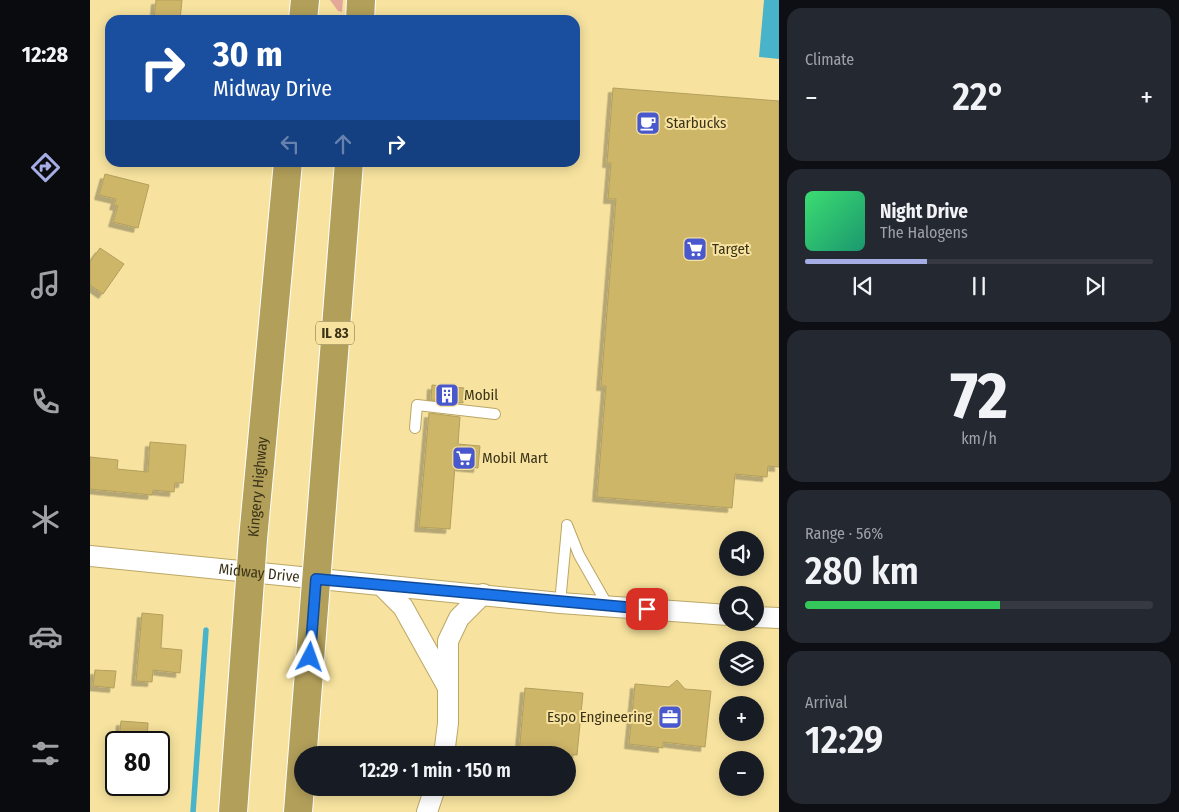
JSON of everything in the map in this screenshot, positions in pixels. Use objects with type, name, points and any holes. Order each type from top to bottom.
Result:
[{"type":"highway","points":[[304,15],[305,0]]},
{"type":"highway","points":[[360,15],[362,0]]},
{"type":"highway","name":"Kingery Highway","points":[[232,812],[288,167]]},
{"type":"highway","name":"IL 83","points":[[298,812],[349,167]]},
{"type":"street","name":"Midway Drive","points":[[90,556],[560,603],[719,614]]},
{"type":"street","points":[[381,585],[403,607],[447,686]]},
{"type":"street","points":[[445,746],[448,723],[448,640],[459,618],[483,594]]},
{"type":"street","points":[[764,617],[779,618]]},
{"type":"street","points":[[428,812],[433,796]]},
{"type":"lane","points":[[415,428],[417,405],[495,414]]},
{"type":"lane","points":[[560,603],[567,525],[579,556],[608,606]]},
{"type":"shaded area","points":[[330,0],[343,0],[342,12],[338,11]]},
{"type":"water","points":[[764,0],[779,0],[779,59],[759,57]]},
{"type":"building","points":[[156,0],[182,0],[180,15],[154,15]]},
{"type":"building","name":"Target","points":[[613,88],[779,101],[779,467],[768,466],[767,477],[735,474],[732,508],[597,497],[606,386],[601,386],[616,199],[608,199],[611,163],[607,163]]},
{"type":"building","points":[[105,174],[149,185],[138,228],[113,222],[118,206],[114,205],[116,199],[99,195]]},
{"type":"building","points":[[100,248],[124,264],[103,294],[90,285],[90,262]]},
{"type":"building","name":"Mobil","points":[[432,385],[464,388],[463,403],[431,400]]},
{"type":"building","name":"Mobil","points":[[429,413],[460,417],[458,444],[480,446],[478,468],[455,466],[450,529],[419,527]]},
{"type":"building","points":[[150,442],[186,445],[183,483],[175,483],[174,492],[153,490],[152,495],[90,489],[90,457],[118,460],[117,469],[148,472]]},
{"type":"building","points":[[142,613],[163,615],[161,648],[182,650],[180,673],[153,670],[152,682],[136,681]]},
{"type":"building","points":[[95,670],[116,671],[114,688],[93,686]]},
{"type":"building","name":"Espo Engineering","points":[[677,680],[685,689],[711,691],[705,747],[663,742],[663,748],[629,744],[635,684],[669,687]]},
{"type":"building","points":[[525,688],[583,693],[577,755],[576,746],[520,746]]},
{"type":"building","points":[[121,721],[148,723],[148,731],[120,731]]},
{"type":"waterway","points":[[193,812],[206,630]]},
{"type":"place","name":"Starbucks","points":[[648,123]]},
{"type":"place","name":"Target","points":[[695,249]]},
{"type":"place","name":"Mobil","points":[[447,395]]},
{"type":"place","name":"Mobil Mart","points":[[464,458]]},
{"type":"place","name":"Espo Engineering","points":[[670,717]]},
{"type":"route","points":[[310,657],[316,579],[560,603],[647,609]]}]
